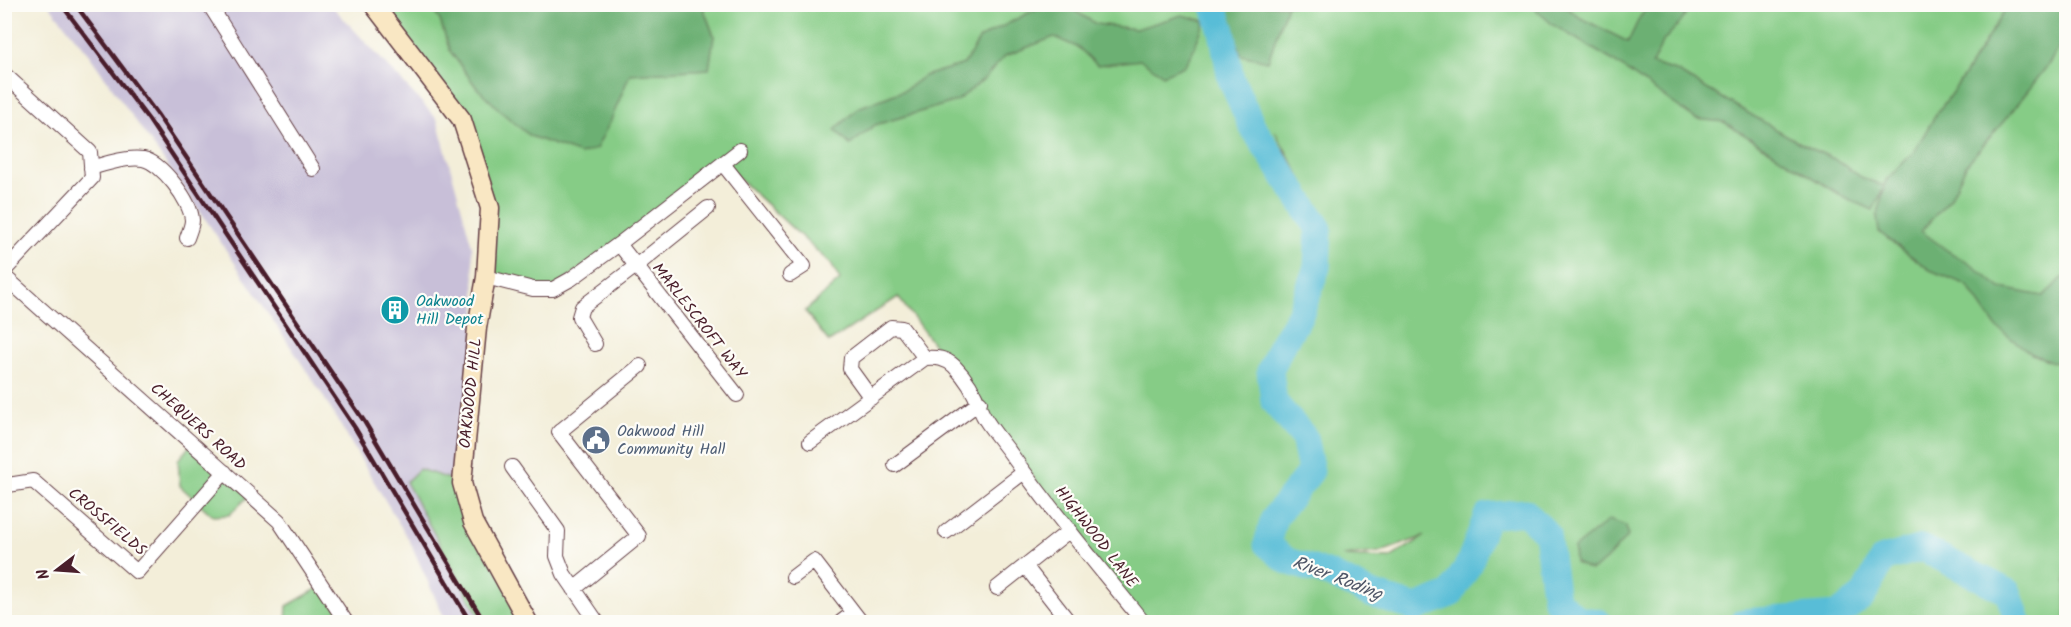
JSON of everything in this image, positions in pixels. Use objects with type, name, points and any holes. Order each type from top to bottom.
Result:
[{"type":"street","points":[[209,4],[313,169]]},
{"type":"street","name":"OAKWOOD HILL","points":[[373,4],[462,120],[490,208],[486,277],[477,328],[462,483],[473,522],[528,622]]},
{"type":"street","points":[[4,74],[90,152],[92,178],[4,271]]},
{"type":"street","points":[[486,277],[533,289],[553,289],[571,279],[619,244],[740,150]]},
{"type":"street","points":[[91,168],[128,158],[146,160],[171,180],[182,193],[192,222],[187,238]]},
{"type":"street","points":[[723,164],[809,263],[790,275]]},
{"type":"street","name":"MARLESCROFT WAY","points":[[595,344],[579,317],[582,307],[636,267],[708,208]]},
{"type":"street","name":"MARLESCROFT WAY","points":[[619,244],[737,395]]},
{"type":"street","name":"CHEQUERS ROAD","points":[[4,276],[279,520],[346,622]]},
{"type":"street","points":[[810,442],[871,398],[925,358],[902,328],[891,327],[851,358],[850,369],[871,398]]},
{"type":"street","name":"HIGHWOOD LANE","points":[[925,358],[938,356],[953,366],[968,383],[980,402],[980,408],[986,418],[1024,472],[1143,622]]},
{"type":"street","points":[[574,589],[639,536],[559,432],[640,366]]},
{"type":"street","points":[[895,465],[980,402]]},
{"type":"street","points":[[512,467],[558,531],[557,556],[564,574],[597,622]]},
{"type":"street","name":"CROSSFIELDS","points":[[4,489],[8,485],[33,481],[137,572],[225,472]]},
{"type":"street","points":[[946,532],[1024,472]]},
{"type":"street","points":[[997,588],[1070,530]]},
{"type":"street","points":[[793,577],[814,561],[857,618],[841,622]]},
{"type":"street","points":[[1026,567],[1070,622]]},
{"type":"shaded area","points":[[49,5],[331,5],[437,119],[472,246],[477,328],[462,483],[419,470],[513,622],[446,622],[410,542],[320,391],[208,223],[89,55]]},
{"type":"green space","points":[[373,5],[429,5],[440,20],[450,51],[477,88],[630,74],[714,36],[702,5],[2066,5],[2066,622],[1141,622],[898,297],[829,342],[805,311],[840,280],[831,264],[723,164],[553,289],[486,277],[490,208],[462,120]],"holes":[[[1275,131],[1316,205],[1316,206],[1299,178]],[[1425,536],[1390,558],[1342,556],[1381,552]]]},
{"type":"green space","points":[[429,5],[702,5],[714,36],[709,69],[630,74],[596,149],[580,154],[530,136],[477,88],[450,51],[440,20]]},
{"type":"green space","points":[[1225,5],[1287,5],[1268,61],[1241,55]]},
{"type":"green space","points":[[1531,5],[1564,5],[1579,17],[1628,42],[1640,17],[1650,5],[1691,5],[1681,22],[1664,40],[1652,64],[1676,71],[1800,143],[1836,160],[1861,177],[1884,186],[1886,180],[1913,153],[2008,5],[2066,5],[2066,38],[2009,115],[1967,164],[1950,199],[1921,231],[2001,288],[2043,296],[2066,275],[2066,367],[2032,354],[1996,327],[1967,285],[1930,270],[1879,232],[1877,216],[1884,188],[1873,210],[1844,197],[1724,122],[1696,119],[1610,59],[1553,25]]},
{"type":"green space","points":[[1038,8],[1072,9],[1096,24],[1136,29],[1182,15],[1205,21],[1184,66],[1163,75],[1141,60],[1097,65],[1079,48],[1054,37],[1005,56],[985,78],[957,101],[875,125],[850,145],[835,130],[858,108],[905,90],[924,76],[964,64],[980,38]]},
{"type":"green space","points":[[192,443],[250,495],[229,515],[213,516],[180,486],[178,460]]},
{"type":"green space","points":[[419,469],[462,483],[528,622],[482,622],[406,482]]},
{"type":"green space","points":[[1609,520],[1626,526],[1628,536],[1606,560],[1591,570],[1575,563],[1574,548]]},
{"type":"green space","points":[[322,586],[346,622],[286,622],[287,606]]},
{"type":"waterway","name":"River Roding","points":[[1213,4],[1222,31],[1231,79],[1252,126],[1319,229],[1317,267],[1300,315],[1281,346],[1270,371],[1274,402],[1304,437],[1311,471],[1274,518],[1267,544],[1287,561],[1329,574],[1371,594],[1416,608],[1451,594],[1469,564],[1487,516],[1525,512],[1547,534],[1556,600],[1577,619],[1598,622]]},
{"type":"waterway","name":"River Roding","points":[[1744,622],[1837,615],[1863,596],[1883,559],[1922,548],[2008,592],[2018,622]]},
{"type":"railway","points":[[61,4],[149,120],[355,428],[470,622]]},
{"type":"railway","points":[[75,4],[157,114],[364,421],[484,622]]},
{"type":"place","name":"Oakwood Hill Depot","points":[[395,310]]},
{"type":"place","name":"Oakwood Hill Community Hall","points":[[596,440]]}]
